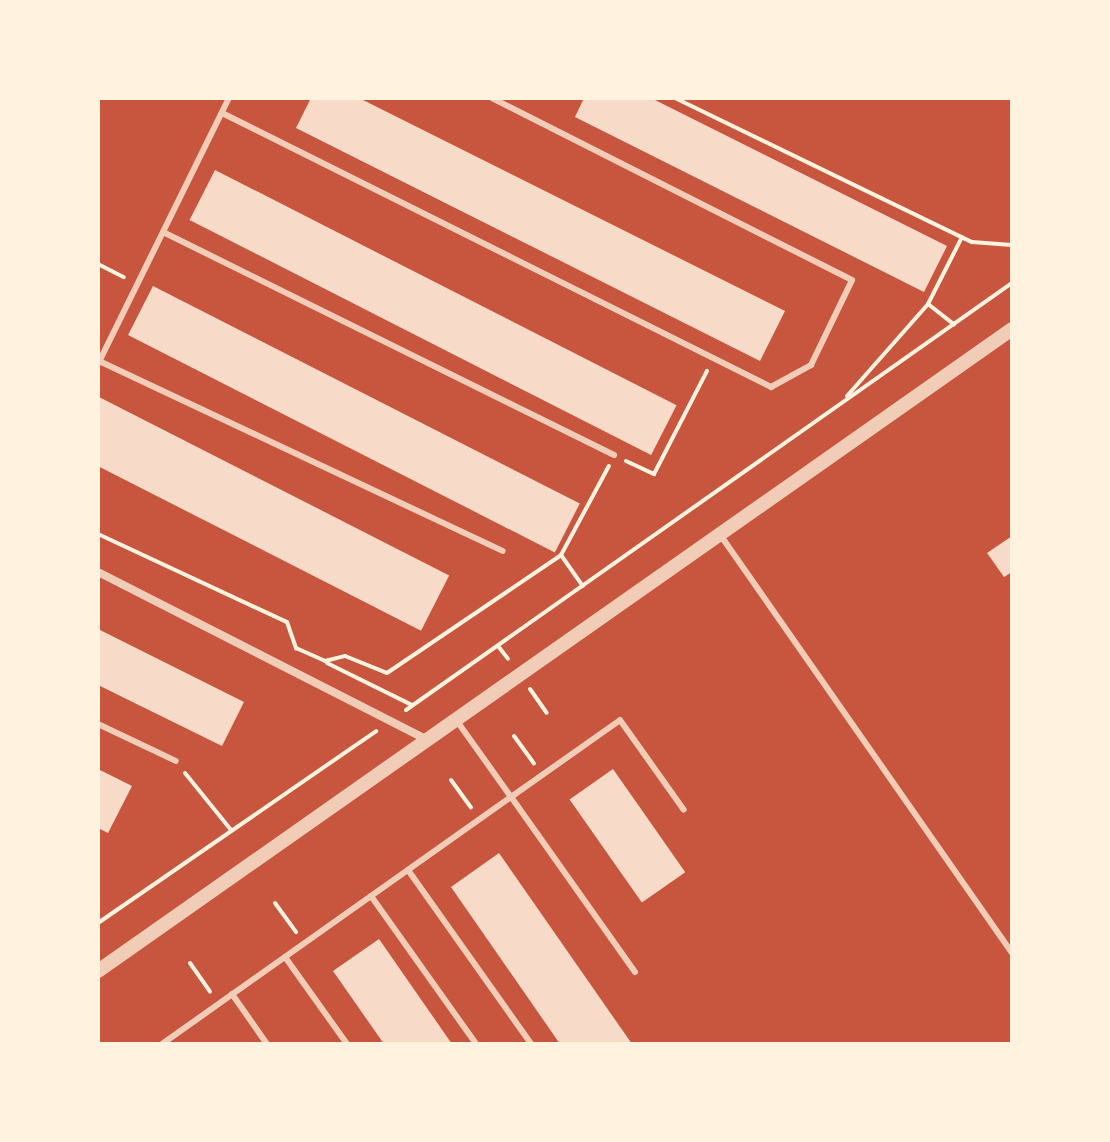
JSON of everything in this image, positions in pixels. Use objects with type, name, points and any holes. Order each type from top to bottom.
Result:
[{"type":"street","points":[[98,971],[1012,329]]},
{"type":"street","points":[[98,572],[426,739]]},
{"type":"lane","points":[[229,98],[99,362],[502,551]]},
{"type":"lane","points":[[222,113],[771,387],[811,365],[852,280],[492,98]]},
{"type":"lane","points":[[165,233],[614,455]]},
{"type":"lane","points":[[719,533],[1012,953]]},
{"type":"lane","points":[[455,718],[635,972]]},
{"type":"lane","points":[[162,1044],[620,720],[684,810]]},
{"type":"lane","points":[[98,724],[176,761]]},
{"type":"lane","points":[[408,870],[531,1044]]},
{"type":"lane","points":[[371,896],[476,1044]]},
{"type":"lane","points":[[285,957],[347,1044]]},
{"type":"lane","points":[[232,994],[267,1044]]},
{"type":"path","points":[[675,98],[962,237],[981,245],[1012,245]]},
{"type":"path","points":[[842,403],[928,304],[962,237]]},
{"type":"path","points":[[98,264],[138,284]]},
{"type":"path","points":[[98,923],[413,706],[1012,283]]},
{"type":"path","points":[[928,304],[954,324]]},
{"type":"path","points":[[325,661],[345,656],[387,673],[561,555],[614,455],[654,474],[714,359]]},
{"type":"path","points":[[98,534],[287,622],[296,648],[413,706]]},
{"type":"path","points":[[561,555],[583,586]]},
{"type":"path","points":[[514,736],[542,775]]},
{"type":"path","points":[[176,761],[231,830]]},
{"type":"path","points":[[451,780],[479,820]]},
{"type":"path","points":[[275,903],[304,944]]},
{"type":"path","points":[[190,963],[219,1004]]},
{"type":"building","points":[[311,98],[359,98],[785,311],[760,361],[296,128]]},
{"type":"building","points":[[584,98],[651,98],[947,246],[924,292],[575,117]]},
{"type":"building","points":[[215,170],[677,405],[651,455],[190,220]]},
{"type":"building","points":[[153,286],[580,503],[555,552],[128,335]]},
{"type":"building","points":[[99,397],[449,575],[421,631],[98,466]]},
{"type":"building","points":[[1012,536],[1012,572],[1004,577],[987,553]]},
{"type":"building","points":[[98,629],[244,702],[222,746],[98,685]]},
{"type":"building","points":[[98,769],[132,786],[108,833],[98,828]]},
{"type":"building","points":[[613,769],[685,872],[642,903],[570,799]]},
{"type":"building","points":[[499,853],[632,1044],[560,1044],[451,887]]},
{"type":"building","points":[[379,939],[452,1044],[384,1044],[333,971]]}]
